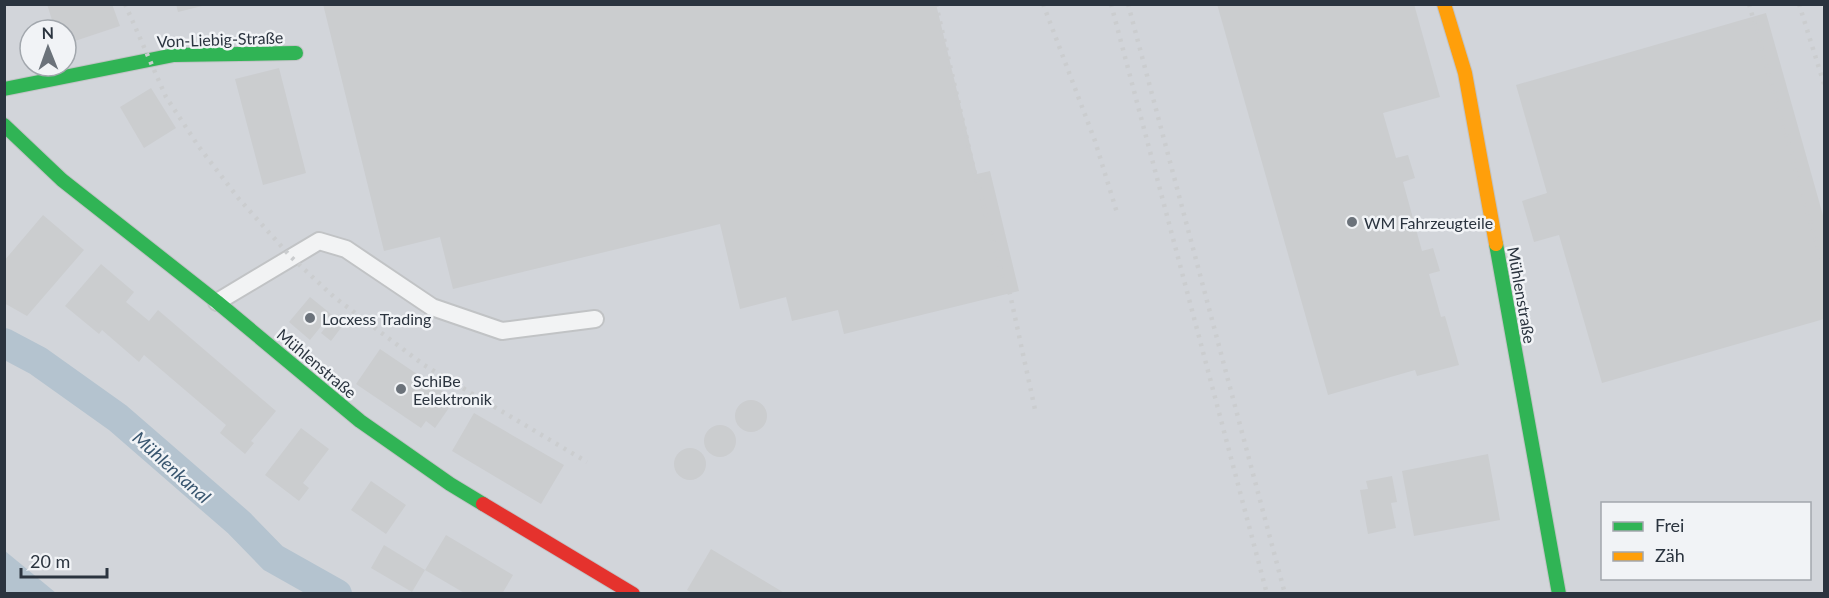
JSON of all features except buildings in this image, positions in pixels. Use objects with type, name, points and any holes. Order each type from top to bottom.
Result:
[{"type":"street","name":"Mühlenstraße","points":[[1444,4],[1464,73],[1559,594]]},
{"type":"street","name":"Von-Liebig-Straße","points":[[4,90],[174,55],[296,53]]},
{"type":"street","name":"Mühlenstraße","points":[[4,125],[62,180],[217,302],[360,421],[432,471],[633,594]]},
{"type":"lane","points":[[217,302],[319,241],[346,249],[432,307],[502,331],[595,319]]},
{"type":"shaded area","points":[[4,5],[1822,5],[1824,13],[1824,593],[5,593]]},
{"type":"water","points":[[5,551],[56,593],[5,593]]},
{"type":"waterway","name":"Mühlenkanal","points":[[4,343],[38,361],[118,418],[239,523],[273,558],[337,594]]},
{"type":"railway","points":[[125,4],[166,97],[199,147],[239,199],[291,257],[334,297],[424,365],[587,462]]},
{"type":"railway","points":[[936,4],[974,170],[1004,282],[1010,294],[1036,414]]},
{"type":"railway","points":[[1043,4],[1095,141],[1118,216]]},
{"type":"railway","points":[[1111,4],[1267,594]]},
{"type":"railway","points":[[1128,4],[1285,594]]},
{"type":"railway","points":[[1749,4],[1824,269]]},
{"type":"railway","points":[[1799,4],[1824,84]]},
{"type":"traffic: fast","points":[[4,89],[174,55],[296,53]]},
{"type":"traffic: fast","points":[[4,125],[62,180],[217,302],[360,421],[450,484],[483,504]]},
{"type":"traffic: fast","points":[[1496,244],[1559,594]]},
{"type":"traffic: slow","points":[[1444,4],[1465,73],[1496,244]]},
{"type":"traffic: jam","points":[[483,504],[633,594]]},
{"type":"place","name":"WM Fahrzeugteile","points":[[1352,222]]},
{"type":"place","name":"Locxess Trading","points":[[310,318]]},
{"type":"place","name":"SchiBe Eelektronik","points":[[401,389]]}]
